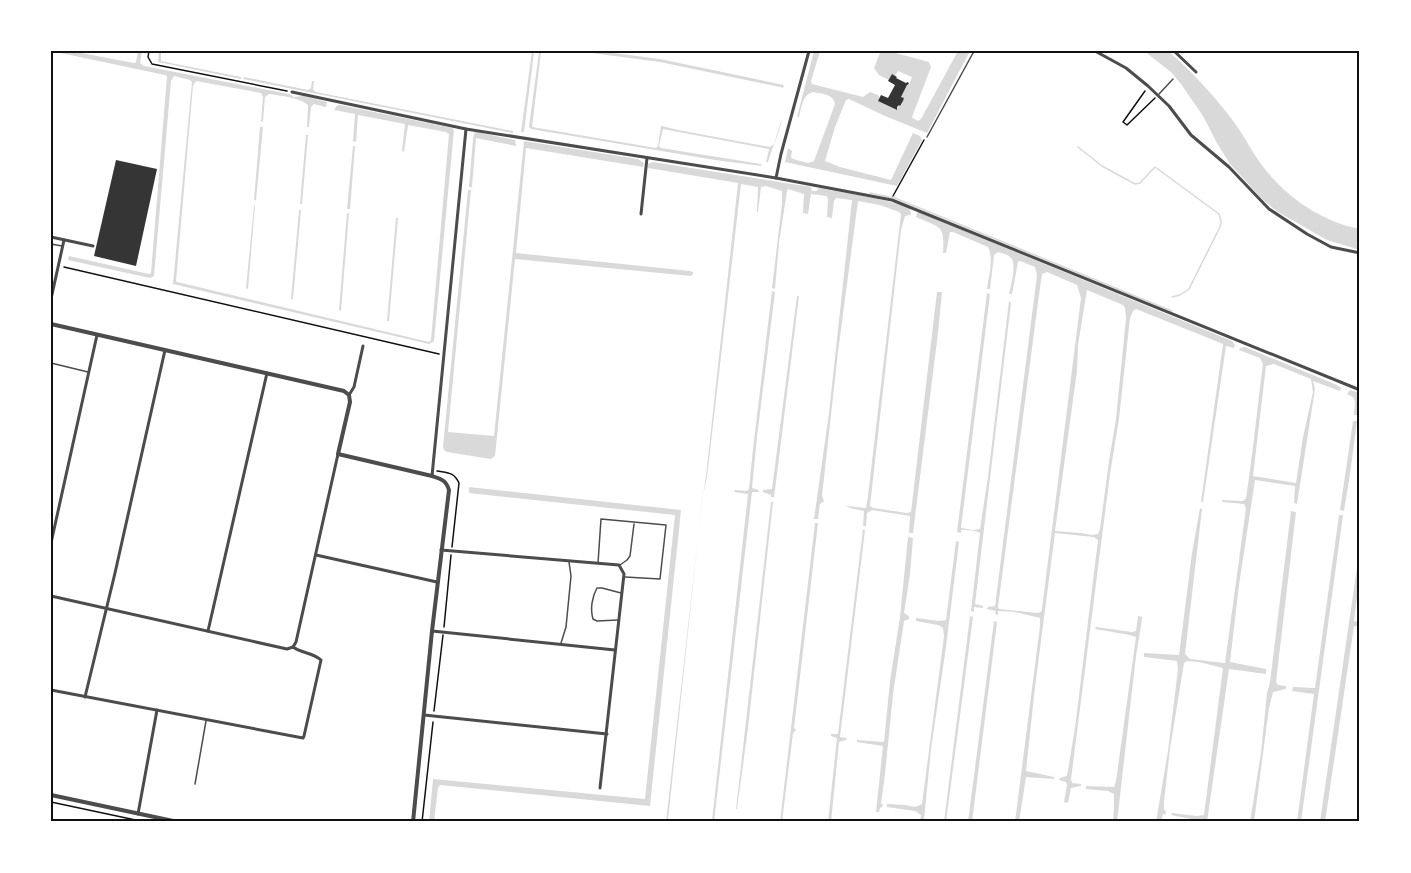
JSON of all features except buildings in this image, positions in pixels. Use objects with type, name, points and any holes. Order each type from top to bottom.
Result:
[{"type":"street","points":[[776,178],[809,51]]},
{"type":"street","points":[[1095,51],[1126,68],[1158,95],[1191,135],[1229,167],[1269,209],[1331,247],[1360,253]]},
{"type":"street","points":[[1174,51],[1196,72]]},
{"type":"street","points":[[292,92],[466,129],[776,178],[892,200],[1360,390]]},
{"type":"street","points":[[432,476],[466,129]]},
{"type":"street","points":[[641,214],[647,158]]},
{"type":"street","points":[[51,237],[93,246]]},
{"type":"street","points":[[51,299],[64,240]]},
{"type":"street","points":[[51,324],[344,391],[349,395]]},
{"type":"street","points":[[51,543],[97,336]]},
{"type":"street","points":[[51,596],[287,649],[293,647],[350,402],[349,395],[354,387],[363,346]]},
{"type":"street","points":[[86,697],[165,350]]},
{"type":"street","points":[[208,631],[267,373]]},
{"type":"street","points":[[338,454],[442,479],[447,483],[449,490],[413,822]]},
{"type":"street","points":[[441,550],[619,566],[623,576],[600,788]]},
{"type":"street","points":[[315,555],[438,582]]},
{"type":"street","points":[[432,631],[616,650]]},
{"type":"street","points":[[51,690],[303,738],[321,660],[293,647]]},
{"type":"street","points":[[138,814],[156,711]]},
{"type":"street","points":[[424,715],[607,734]]},
{"type":"street","points":[[51,795],[178,822]]},
{"type":"lane","points":[[927,137],[974,52]]},
{"type":"lane","points":[[1158,95],[1173,79]]},
{"type":"lane","points":[[51,244],[63,246]]},
{"type":"lane","points":[[51,363],[89,373]]},
{"type":"lane","points":[[598,564],[601,519],[666,525],[660,579],[623,576]]},
{"type":"lane","points":[[619,566],[630,556],[634,522]]},
{"type":"lane","points":[[561,644],[566,627],[571,576],[569,561]]},
{"type":"lane","points":[[619,620],[597,621],[593,619],[591,613],[597,588],[621,594]]},
{"type":"lane","points":[[195,784],[206,720]]},
{"type":"path","points":[[149,51],[148,57],[152,64],[292,92]]},
{"type":"path","points":[[1148,86],[1123,122],[1127,126],[1158,95]]},
{"type":"path","points":[[893,194],[927,137]]},
{"type":"path","points":[[58,266],[444,355]]},
{"type":"path","points":[[422,822],[459,483],[450,473],[433,470]]},
{"type":"path","points":[[51,802],[145,822]]},
{"type":"shaded area","points":[[51,51],[71,51],[134,63],[138,51],[142,51],[140,63],[144,66],[327,102],[326,107],[314,104],[311,107],[309,127],[307,127],[308,105],[295,99],[269,94],[265,97],[263,121],[261,122],[263,97],[261,93],[196,81],[193,86],[176,281],[429,342],[449,134],[408,125],[404,152],[402,151],[405,124],[358,115],[356,142],[353,141],[355,114],[334,110],[340,105],[452,128],[454,130],[434,341],[429,344],[173,284],[192,82],[174,76],[171,81],[154,276],[150,278],[68,260],[69,256],[151,273],[167,76]]},
{"type":"shaded area","points":[[159,51],[161,51],[161,61],[241,77],[241,79],[158,62]]},
{"type":"shaded area","points":[[532,51],[534,52],[524,132],[521,132]]},
{"type":"shaded area","points":[[577,51],[598,51],[660,59],[784,85],[783,88],[660,62]]},
{"type":"shaded area","points":[[814,51],[820,51],[812,84],[863,97],[870,92],[878,95],[880,98],[878,101],[896,110],[901,105],[904,98],[901,97],[912,77],[898,71],[895,76],[892,74],[889,80],[879,75],[874,68],[880,53],[888,51],[929,62],[931,67],[912,117],[918,121],[958,51],[970,51],[927,133],[849,99],[846,100],[825,161],[891,180],[913,133],[920,136],[922,140],[897,186],[785,162],[788,148],[792,151],[793,159],[808,163],[814,161],[835,104],[829,96],[813,92],[805,99],[799,117],[797,117]]},
{"type":"shaded area","points":[[1144,51],[1168,51],[1177,59],[1219,103],[1264,168],[1284,190],[1320,215],[1360,229],[1360,250],[1327,240],[1278,212],[1264,201],[1230,164],[1203,116],[1181,84],[1171,72]]},
{"type":"shaded area","points":[[539,52],[541,52],[532,127],[656,148],[662,126],[770,147],[774,144],[782,118],[780,129],[768,162],[766,162],[769,149],[663,129],[659,146],[661,148],[762,166],[531,129],[529,127]]},
{"type":"shaded area","points":[[244,77],[308,90],[314,81],[313,90],[316,92],[513,131],[513,133],[243,79]]},
{"type":"shaded area","points":[[260,127],[263,127],[256,200],[254,200]]},
{"type":"shaded area","points":[[476,132],[515,140],[516,146],[476,138],[472,187],[469,187],[473,139]]},
{"type":"shaded area","points":[[306,135],[308,135],[302,204],[300,204]]},
{"type":"shaded area","points":[[524,141],[638,159],[644,163],[643,167],[526,148],[516,253],[690,271],[693,274],[691,276],[515,259],[495,456],[491,459],[447,452],[443,447],[468,190],[471,190],[448,432],[494,436]]},
{"type":"shaded area","points":[[353,146],[355,146],[350,209],[347,209]]},
{"type":"shaded area","points":[[653,162],[811,187],[812,191],[817,191],[819,188],[853,194],[909,208],[911,213],[905,216],[901,230],[870,506],[911,512],[937,292],[942,292],[913,533],[909,533],[910,516],[872,510],[867,513],[866,526],[863,526],[864,511],[846,506],[866,508],[901,214],[880,205],[858,201],[838,352],[822,496],[824,501],[820,504],[818,519],[814,519],[829,413],[852,200],[836,198],[832,218],[827,217],[827,196],[811,194],[808,214],[803,213],[804,194],[788,189],[779,243],[775,289],[772,288],[782,191],[766,186],[761,187],[757,212],[758,187],[741,184],[703,495],[738,183],[648,168],[648,164]]},
{"type":"shaded area","points":[[255,206],[248,289],[246,288]]},
{"type":"shaded area","points":[[299,210],[301,210],[293,299],[291,299]]},
{"type":"shaded area","points":[[347,213],[349,213],[341,311],[339,310]]},
{"type":"shaded area","points":[[917,213],[1232,341],[1235,345],[1234,348],[1226,346],[1203,502],[1201,502],[1223,344],[1136,309],[1133,311],[1130,318],[1119,419],[1071,779],[1072,783],[1081,784],[1081,786],[1071,788],[1068,803],[1064,802],[1067,785],[1066,782],[1059,780],[1067,776],[1075,728],[1098,540],[1094,537],[1055,533],[1026,771],[1054,777],[1054,779],[1026,777],[1019,822],[1015,822],[1040,618],[1015,612],[998,611],[998,615],[995,614],[996,611],[987,609],[995,606],[1037,275],[1035,267],[1018,262],[1012,294],[1009,294],[1013,262],[1009,256],[998,252],[994,255],[990,289],[987,289],[991,262],[988,247],[950,232],[946,253],[943,253],[942,232],[936,226],[916,217]],"holes":[[[1047,272],[1077,285],[1081,298],[1042,609],[1037,613],[999,609],[998,607],[1042,274]],[[1087,290],[1123,305],[1126,318],[1116,419],[1100,529],[1098,534],[1092,535],[1055,531]]]},
{"type":"shaded area","points":[[396,218],[398,218],[389,321],[387,321]]},
{"type":"shaded area","points":[[772,291],[775,292],[752,488],[759,490],[752,492],[714,822],[666,822],[698,536],[668,820],[712,821],[748,494],[734,492],[749,489]]},
{"type":"shaded area","points":[[987,293],[990,294],[961,528],[980,529],[1009,301],[1011,303],[975,604],[983,608],[974,607],[974,612],[971,611],[980,533],[966,530],[961,530],[961,533],[957,532]]},
{"type":"shaded area","points":[[797,296],[799,296],[776,482],[774,497],[771,497],[763,490],[772,489]]},
{"type":"shaded area","points":[[1245,347],[1341,388],[1340,391],[1313,381],[1315,389],[1297,504],[1294,503],[1295,486],[1255,480],[1230,662],[1266,669],[1266,674],[1229,669],[1207,822],[1171,815],[1172,813],[1204,815],[1223,668],[1187,661],[1184,663],[1170,749],[1164,801],[1166,814],[1163,814],[1161,822],[1156,822],[1178,669],[1177,661],[1144,657],[1144,653],[1179,655],[1200,508],[1202,509],[1185,654],[1190,659],[1225,663],[1246,508],[1244,504],[1222,502],[1222,500],[1243,501],[1246,498],[1263,364],[1260,358],[1239,350]],"holes":[[[1274,364],[1311,379],[1313,392],[1296,483],[1253,476],[1266,366]]]},
{"type":"shaded area","points":[[1350,390],[1360,393],[1358,415],[1354,415],[1353,397],[1347,394]]},
{"type":"shaded area","points":[[1353,421],[1357,421],[1344,511],[1340,510]]},
{"type":"shaded area","points":[[469,487],[681,510],[650,806],[440,785],[434,822],[429,822],[433,779],[645,799],[675,515],[469,493]]},
{"type":"shaded area","points":[[771,502],[773,502],[748,728],[736,809]]},
{"type":"shaded area","points":[[1291,511],[1296,512],[1276,682],[1278,685],[1286,686],[1286,689],[1273,692],[1254,822],[1250,822],[1261,753]]},
{"type":"shaded area","points":[[1339,515],[1343,515],[1301,822],[1297,822],[1314,694],[1292,691],[1293,687],[1315,688]]},
{"type":"shaded area","points":[[815,523],[818,523],[794,728],[796,730],[793,733],[782,822],[780,822]]},
{"type":"shaded area","points":[[863,529],[865,530],[840,737],[847,738],[839,742],[831,822],[828,822],[837,738],[831,734],[838,734]]},
{"type":"shaded area","points":[[908,537],[913,538],[904,613],[909,616],[909,619],[904,621],[893,694],[881,804],[883,804],[879,812],[876,812],[883,746],[857,742],[857,740],[884,742]]},
{"type":"shaded area","points":[[956,541],[959,542],[931,749],[924,822],[920,822],[921,815],[915,811],[887,807],[887,804],[915,807],[922,804],[944,636],[943,628],[916,621],[916,618],[946,620]]},
{"type":"shaded area","points":[[1360,547],[1360,575],[1354,621],[1360,623],[1360,627],[1354,626],[1325,822],[1320,822]]},
{"type":"shaded area","points":[[970,616],[973,617],[946,822],[944,822]]},
{"type":"shaded area","points":[[1138,616],[1142,619],[1117,822],[1113,822],[1114,794],[1108,791],[1086,789],[1086,786],[1114,787],[1136,637],[1095,629],[1096,627],[1136,631]]},
{"type":"shaded area","points":[[994,621],[997,622],[972,822],[968,822]]},
{"type":"waterway","points":[[1078,147],[1102,166],[1135,184],[1140,183],[1155,167],[1219,214],[1220,227],[1189,289],[1172,297]]},
{"type":"waterway","points":[[870,193],[895,198],[1172,311]]}]
